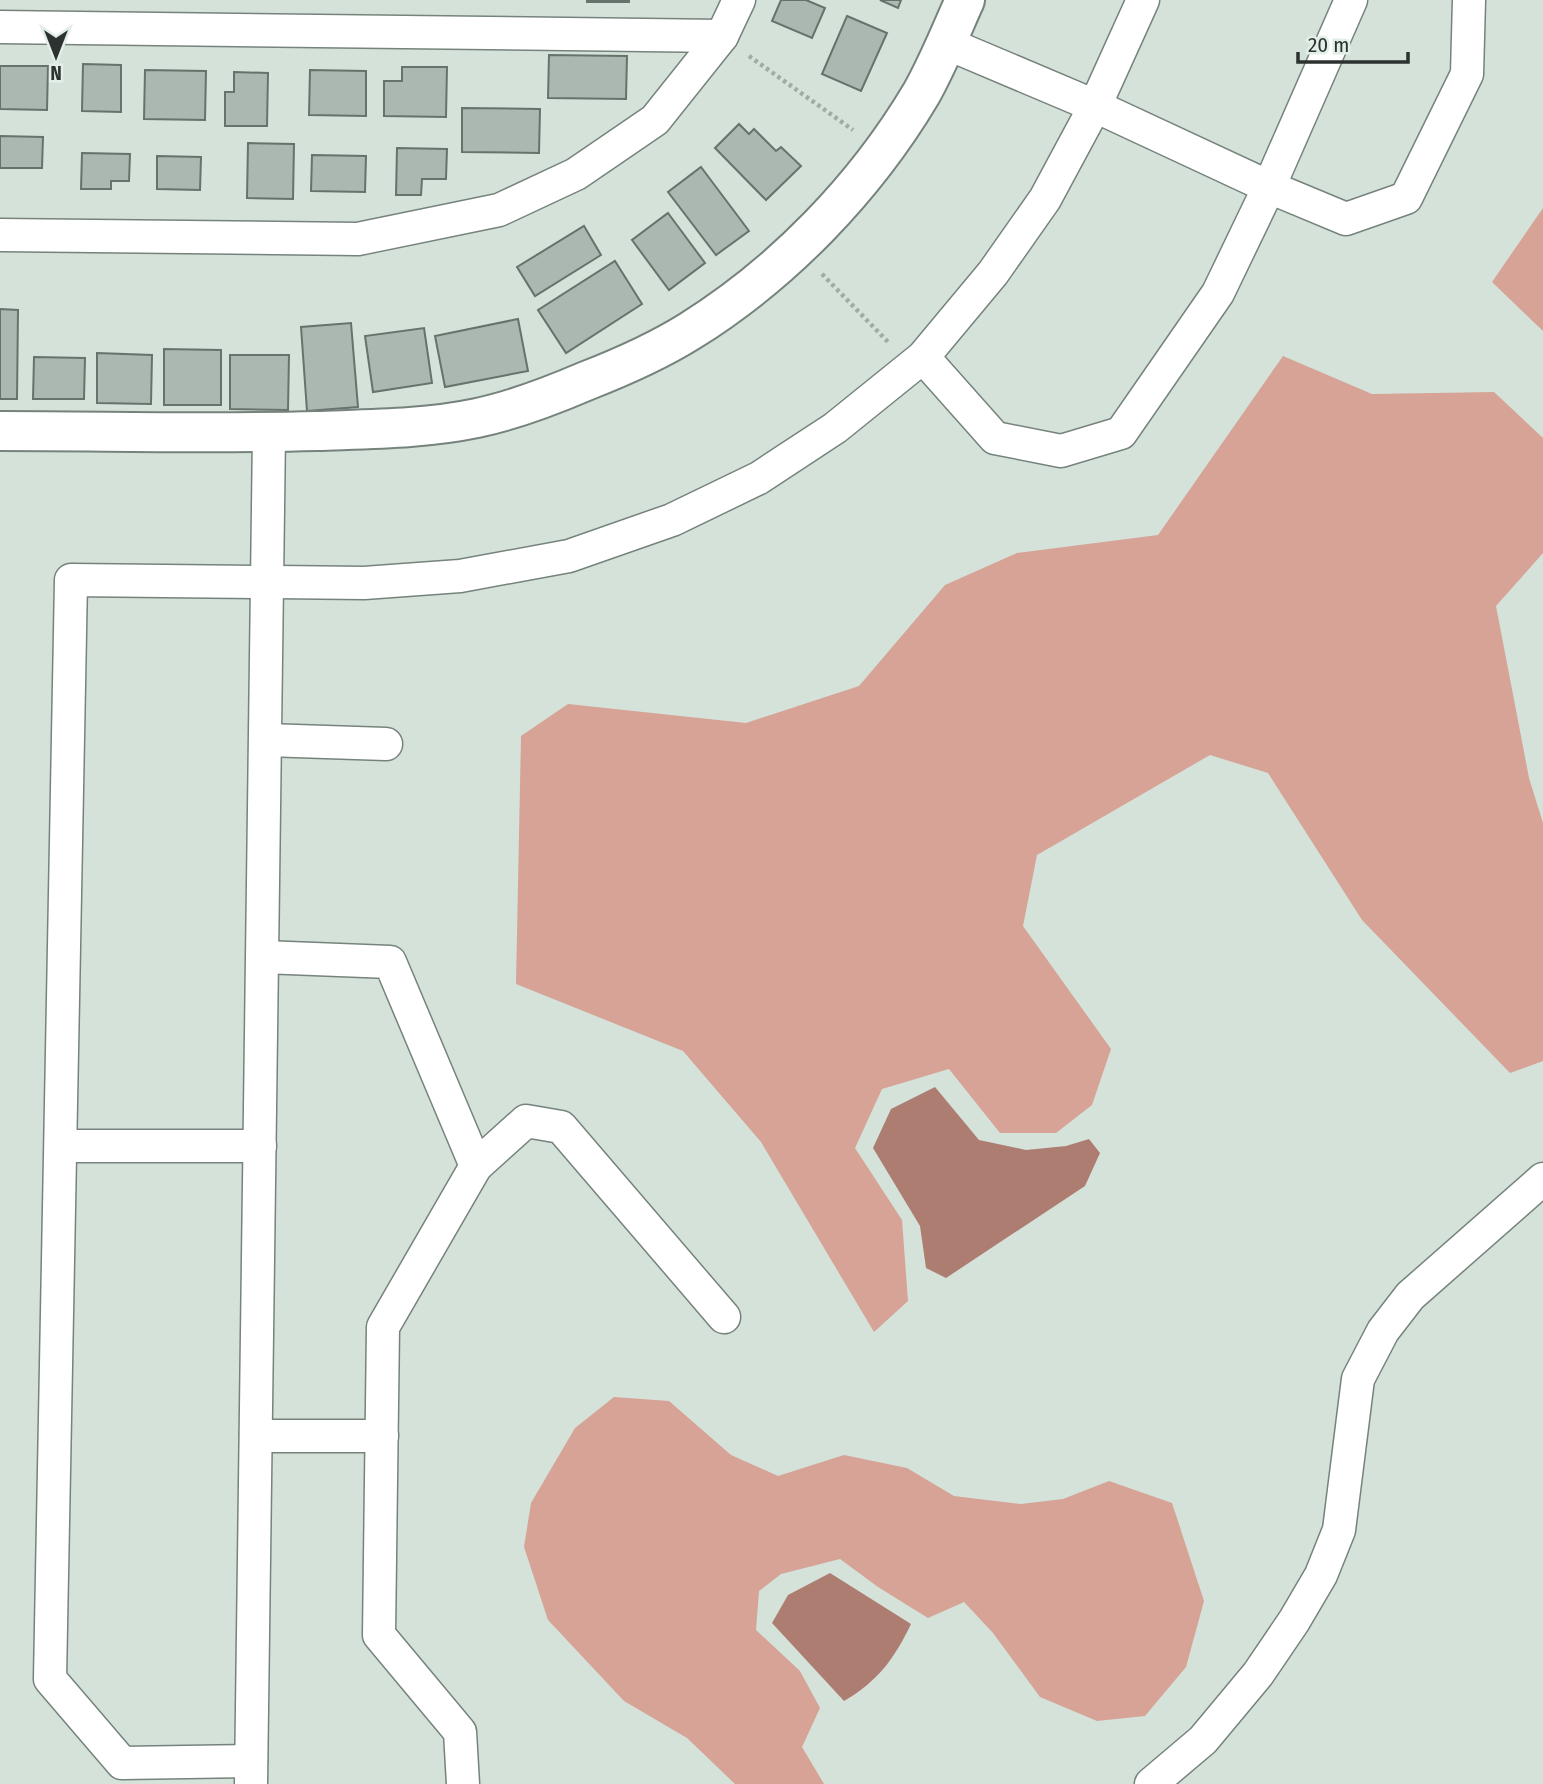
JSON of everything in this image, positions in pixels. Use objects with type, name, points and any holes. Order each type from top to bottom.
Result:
[{"type":"street","points":[[0,235],[358,239],[499,211],[576,174],[654,120],[722,36],[739,0]]},
{"type":"street","points":[[0,430],[269,433],[404,428],[477,418],[545,398],[627,365],[689,332],[746,292],[798,248],[882,151],[921,93],[965,0]]},
{"type":"street","points":[[269,433],[269,581],[251,1772],[122,1763],[51,1679],[71,580],[269,581],[363,583],[460,576],[569,556],[672,520],[759,478],[835,428],[917,362],[993,273],[1045,200],[1095,106],[1143,0]]},
{"type":"street","points":[[917,362],[995,438],[1061,452],[1121,433],[1218,293],[1269,187],[1351,0]]},
{"type":"street","points":[[946,43],[1095,106],[1269,187],[1346,219],[1406,198],[1467,74],[1469,0]]},
{"type":"street","points":[[0,27],[722,36]]},
{"type":"street","points":[[266,740],[386,744]]},
{"type":"street","points":[[263,957],[390,962],[476,1166]]},
{"type":"street","points":[[463,1784],[460,1732],[379,1636],[383,1327],[476,1166],[526,1121],[561,1127],[724,1317]]},
{"type":"street","points":[[61,1146],[260,1146]]},
{"type":"street","points":[[1151,1784],[1203,1740],[1258,1674],[1321,1575],[1339,1530],[1358,1379],[1382,1331],[1410,1296],[1543,1179]]},
{"type":"street","points":[[256,1436],[382,1436]]},
{"type":"path","points":[[722,36],[882,151]]},
{"type":"path","points":[[798,248],[917,362]]},
{"type":"shaded area","points":[[1543,208],[1543,331],[1492,282]]},
{"type":"shaded area","points":[[1283,356],[1372,394],[1494,392],[1543,438],[1543,553],[1496,606],[1529,778],[1543,823],[1543,1061],[1510,1073],[1362,920],[1268,773],[1210,755],[1037,855],[1023,926],[1111,1049],[1092,1105],[1056,1133],[1000,1133],[949,1069],[882,1089],[855,1148],[902,1220],[908,1301],[874,1332],[761,1142],[683,1051],[516,984],[521,736],[568,704],[746,723],[859,686],[945,585],[1017,553],[1158,535]]},
{"type":"shaded area","points":[[935,1087],[979,1140],[1026,1150],[1066,1146],[1089,1139],[1100,1153],[1085,1186],[946,1278],[926,1268],[920,1226],[873,1148],[891,1109]]},
{"type":"shaded area","points":[[614,1397],[669,1401],[731,1455],[778,1476],[844,1455],[907,1468],[954,1496],[1021,1504],[1063,1499],[1109,1481],[1172,1503],[1204,1601],[1186,1667],[1145,1716],[1097,1721],[1040,1697],[993,1633],[964,1602],[928,1618],[840,1559],[781,1574],[759,1591],[756,1630],[800,1671],[820,1708],[802,1747],[824,1784],[735,1784],[687,1738],[624,1701],[548,1620],[524,1547],[531,1503],[575,1428]]},
{"type":"shaded area","points":[[830,1573],[911,1624],[884,1668],[844,1701],[772,1623],[788,1595]]},
{"type":"building","points":[[629,0],[629,2],[587,2]]},
{"type":"building","points":[[781,0],[806,0],[825,8],[812,38],[772,21]]},
{"type":"building","points":[[880,0],[901,0],[898,8]]},
{"type":"building","points":[[847,16],[887,33],[861,91],[822,74]]},
{"type":"building","points":[[549,55],[627,56],[626,99],[548,98]]},
{"type":"building","points":[[83,64],[121,65],[121,112],[82,111]]},
{"type":"building","points":[[0,66],[48,66],[47,110],[0,109]]},
{"type":"building","points":[[402,67],[447,67],[446,117],[384,116],[384,81],[402,81]]},
{"type":"building","points":[[145,70],[206,71],[205,120],[144,119]]},
{"type":"building","points":[[310,70],[366,71],[366,116],[309,115]]},
{"type":"building","points":[[234,72],[268,73],[267,126],[225,126],[225,92],[234,92]]},
{"type":"building","points":[[462,108],[540,109],[539,153],[462,152]]},
{"type":"building","points":[[739,124],[749,134],[754,129],[776,151],[781,147],[801,166],[766,200],[715,148]]},
{"type":"building","points":[[0,136],[43,137],[42,168],[0,168]]},
{"type":"building","points":[[248,143],[294,144],[293,199],[247,198]]},
{"type":"building","points":[[397,148],[447,149],[446,179],[422,179],[421,195],[396,195]]},
{"type":"building","points":[[82,153],[130,154],[129,181],[111,181],[111,189],[81,189]]},
{"type":"building","points":[[312,155],[366,156],[365,192],[311,191]]},
{"type":"building","points":[[157,156],[201,157],[200,190],[157,189]]},
{"type":"building","points":[[701,167],[749,231],[716,255],[668,192]]},
{"type":"building","points":[[668,213],[705,263],[669,290],[632,240]]},
{"type":"building","points":[[584,226],[601,255],[535,296],[517,267]]},
{"type":"building","points":[[615,261],[642,304],[566,353],[538,310]]},
{"type":"building","points":[[0,309],[18,310],[17,399],[0,399]]},
{"type":"building","points":[[518,319],[528,371],[445,387],[435,336]]},
{"type":"building","points":[[351,323],[358,407],[307,411],[301,327]]},
{"type":"building","points":[[424,328],[432,383],[373,392],[365,336]]},
{"type":"building","points":[[164,349],[221,350],[221,405],[164,405]]},
{"type":"building","points":[[97,353],[152,355],[151,404],[97,403]]},
{"type":"building","points":[[230,355],[289,355],[288,410],[230,409]]},
{"type":"building","points":[[34,357],[85,358],[84,399],[33,399]]}]
